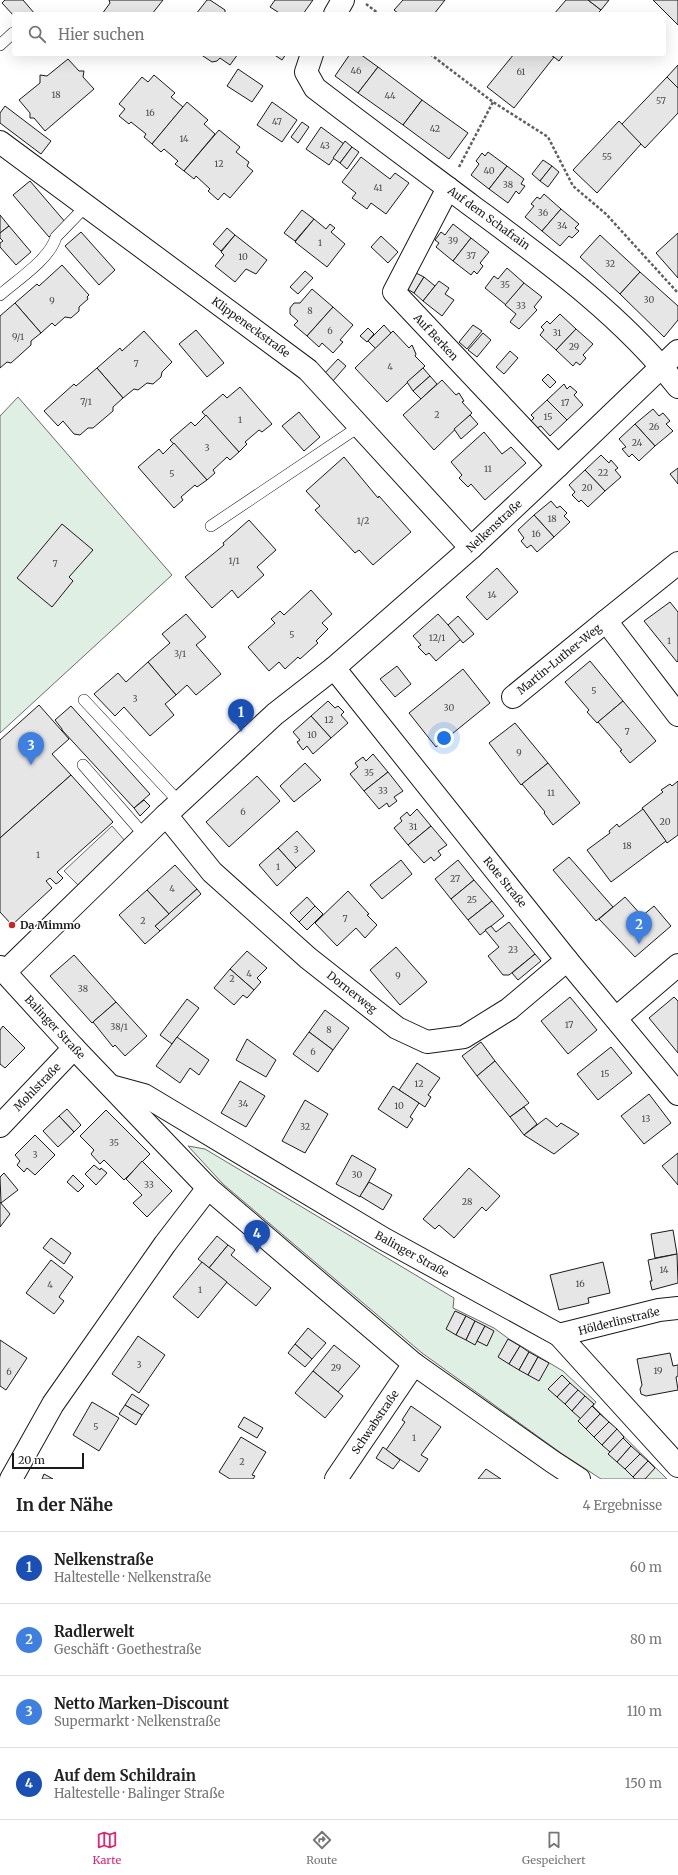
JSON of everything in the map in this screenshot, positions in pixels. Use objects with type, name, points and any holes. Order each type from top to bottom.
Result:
[{"type":"street","points":[[336,12],[344,0]]},
{"type":"street","name":"Auf dem Schafrain","points":[[311,56],[306,72],[315,88],[545,259],[608,314],[662,366],[678,387]]},
{"type":"street","name":"Klippeneckstraße","points":[[0,142],[308,370],[471,548]]},
{"type":"street","name":"Auf Berken","points":[[448,188],[394,292],[558,466]]},
{"type":"street","name":"Nelkenstraße","points":[[2,969],[275,714],[334,668],[471,548],[678,351]]},
{"type":"street","name":"Martin-Luther-Weg","points":[[513,696],[678,563]]},
{"type":"street","name":"Martin-Luther-Weg","points":[[606,621],[678,715]]},
{"type":"street","name":"Rote Straße","points":[[334,668],[567,960],[678,1094]]},
{"type":"street","name":"Dornerweg","points":[[173,809],[212,872],[308,958],[397,1028],[428,1042],[464,1037],[509,1010],[567,960]]},
{"type":"street","points":[[616,1018],[678,965]]},
{"type":"street","name":"Balinger Straße","points":[[2,969],[74,1048],[208,1188],[414,1364],[552,1462],[579,1479]]},
{"type":"street","name":"Mohlstraße","points":[[0,1126],[74,1048]]},
{"type":"street","name":"Balinger Straße","points":[[112,1086],[144,1095],[384,1239],[560,1335],[678,1466]]},
{"type":"street","points":[[11,1479],[53,1404],[165,1244],[208,1188]]},
{"type":"street","name":"Hölderlinstraße","points":[[560,1335],[659,1310],[678,1308]]},
{"type":"street","name":"Schwabstraße","points":[[336,1479],[414,1364]]},
{"type":"lane","points":[[0,45],[12,34]]},
{"type":"lane","points":[[0,295],[47,254],[54,244],[56,237],[86,206]]},
{"type":"lane","points":[[211,526],[360,426]]},
{"type":"lane","points":[[84,700],[173,809]]},
{"type":"lane","points":[[83,765],[145,836]]},
{"type":"path","points":[[360,0],[376,12]]},
{"type":"path","points":[[433,56],[493,102],[548,137],[573,186],[606,214],[678,293]]},
{"type":"path","points":[[448,188],[493,102]]},
{"type":"green space","points":[[18,397],[172,575],[0,733],[0,416]]},
{"type":"green space","points":[[188,1146],[205,1149],[454,1298],[453,1308],[494,1328],[509,1339],[563,1371],[596,1402],[593,1406],[667,1479],[601,1479],[561,1453],[422,1353],[223,1184]]},
{"type":"shaded area","points":[[112,826],[126,842],[79,886],[64,871]]},
{"type":"building","points":[[5,0],[23,0],[33,12],[12,12],[12,14],[2,3]]},
{"type":"building","points":[[109,0],[163,0],[154,12],[103,12],[110,3]]},
{"type":"building","points":[[207,0],[210,0],[225,10],[225,12],[198,12]]},
{"type":"building","points":[[275,0],[313,0],[304,12],[278,12],[270,7]]},
{"type":"building","points":[[403,0],[445,0],[436,12],[396,12],[394,10]]},
{"type":"building","points":[[566,0],[588,0],[601,10],[599,12],[556,12]]},
{"type":"building","points":[[588,0],[609,0],[601,10]]},
{"type":"building","points":[[653,0],[678,0],[678,25],[666,12]]},
{"type":"building","points":[[203,56],[237,56],[230,65],[220,58],[217,61],[212,62]]},
{"type":"building","points":[[276,56],[285,56],[282,60]]},
{"type":"building","points":[[349,56],[363,56],[378,67],[358,93],[335,76]]},
{"type":"building","points":[[512,56],[554,57],[514,108],[487,87]]},
{"type":"building","points":[[553,56],[563,56],[559,61]]},
{"type":"building","points":[[68,59],[79,71],[84,71],[83,77],[94,89],[45,131],[34,118],[30,118],[30,113],[19,100],[40,83],[40,75],[47,76]]},
{"type":"building","points":[[678,65],[678,88],[667,77]]},
{"type":"building","points":[[378,67],[422,100],[403,125],[358,93]]},
{"type":"building","points":[[238,69],[263,86],[252,102],[227,86]]},
{"type":"building","points":[[154,75],[175,93],[171,97],[183,107],[152,144],[144,137],[146,134],[131,122],[129,124],[119,116],[125,109],[119,104],[142,77],[148,82]]},
{"type":"building","points":[[667,77],[678,88],[678,113],[645,148],[621,125]]},
{"type":"building","points":[[422,100],[468,133],[449,159],[403,125]]},
{"type":"building","points":[[187,102],[208,120],[204,124],[215,134],[184,171],[175,164],[178,161],[164,149],[161,152],[152,144]]},
{"type":"building","points":[[272,102],[297,120],[282,142],[257,125]]},
{"type":"building","points":[[5,106],[51,141],[41,154],[0,123],[0,113]]},
{"type":"building","points":[[619,121],[641,144],[597,193],[573,170]]},
{"type":"building","points":[[302,122],[309,127],[298,143],[291,137]]},
{"type":"building","points":[[321,127],[344,144],[329,165],[306,149]]},
{"type":"building","points":[[219,130],[240,147],[236,152],[249,162],[247,166],[253,171],[230,198],[224,193],[218,200],[208,191],[210,189],[196,176],[194,179],[184,171]]},
{"type":"building","points":[[345,141],[352,147],[340,163],[333,158]]},
{"type":"building","points":[[352,147],[359,152],[347,169],[340,163]]},
{"type":"building","points":[[488,152],[507,166],[489,189],[471,175],[479,164],[476,161],[482,153],[485,156]]},
{"type":"building","points":[[361,157],[390,179],[395,173],[409,183],[386,214],[371,203],[367,209],[352,198],[356,193],[342,182]]},
{"type":"building","points":[[543,160],[552,166],[540,181],[532,174]]},
{"type":"building","points":[[507,166],[524,179],[521,184],[525,186],[519,194],[516,191],[508,203],[489,189]]},
{"type":"building","points":[[552,166],[559,172],[548,187],[540,181]]},
{"type":"building","points":[[30,181],[66,223],[49,237],[13,195]]},
{"type":"building","points":[[544,194],[561,209],[542,231],[525,217],[534,206],[531,204],[537,197],[540,199]]},
{"type":"building","points":[[561,209],[579,224],[575,228],[579,231],[572,238],[569,236],[560,246],[542,231]]},
{"type":"building","points":[[302,210],[314,219],[295,241],[284,233]]},
{"type":"building","points":[[0,215],[9,226],[0,233]]},
{"type":"building","points":[[314,219],[326,229],[330,224],[335,228],[331,232],[345,244],[327,267],[295,242]]},
{"type":"building","points":[[453,224],[471,238],[453,261],[436,247],[439,243],[435,240],[441,232],[445,235]]},
{"type":"building","points":[[9,226],[31,252],[16,265],[0,247],[0,243],[3,241],[0,238],[0,233]]},
{"type":"building","points":[[227,228],[235,235],[221,251],[213,244]]},
{"type":"building","points":[[81,232],[115,270],[99,285],[65,246]]},
{"type":"building","points":[[678,233],[678,278],[656,253]]},
{"type":"building","points":[[235,235],[267,260],[256,274],[246,269],[235,282],[215,266],[224,255],[221,252]]},
{"type":"building","points":[[600,235],[640,272],[620,294],[580,257]]},
{"type":"building","points":[[381,236],[398,252],[388,263],[371,247]]},
{"type":"building","points":[[471,238],[489,252],[480,263],[483,266],[477,274],[474,271],[471,275],[453,261]]},
{"type":"building","points":[[62,265],[89,295],[87,297],[88,299],[79,307],[79,311],[71,318],[65,317],[55,326],[52,323],[41,333],[15,303],[37,284],[39,286]]},
{"type":"building","points":[[507,268],[524,283],[506,305],[485,288],[494,276],[498,279]]},
{"type":"building","points":[[305,271],[313,278],[298,294],[290,287]]},
{"type":"building","points":[[414,272],[424,277],[414,293],[404,287]]},
{"type":"building","points":[[640,272],[678,306],[678,320],[664,337],[620,294]]},
{"type":"building","points":[[424,277],[435,286],[423,301],[414,293]]},
{"type":"building","points":[[439,281],[449,288],[445,294],[454,300],[442,316],[423,301]]},
{"type":"building","points":[[524,283],[542,297],[534,307],[537,310],[519,329],[510,322],[516,314],[505,305]]},
{"type":"building","points":[[312,289],[333,307],[307,336],[294,325],[298,321],[290,314],[290,308],[294,303],[300,303]]},
{"type":"building","points":[[15,303],[41,333],[31,341],[31,345],[11,363],[7,362],[0,368],[0,316]]},
{"type":"building","points":[[333,307],[353,325],[340,340],[343,342],[333,353],[322,343],[319,347],[307,336]]},
{"type":"building","points":[[560,314],[576,329],[556,350],[540,335],[544,330],[541,327],[547,321],[550,324]]},
{"type":"building","points":[[384,325],[391,333],[376,349],[368,341]]},
{"type":"building","points":[[473,325],[482,331],[467,349],[459,342]]},
{"type":"building","points":[[368,328],[374,334],[367,342],[360,336]]},
{"type":"building","points":[[576,329],[593,344],[583,355],[586,358],[580,365],[576,362],[573,366],[556,350]]},
{"type":"building","points":[[196,330],[224,363],[207,377],[179,344]]},
{"type":"building","points":[[144,331],[172,362],[162,372],[161,377],[153,384],[147,383],[138,390],[134,389],[123,398],[97,368],[120,348],[122,351]]},
{"type":"building","points":[[393,331],[409,348],[412,345],[416,354],[415,356],[425,366],[387,402],[355,368]]},
{"type":"building","points":[[483,333],[491,340],[477,357],[468,350]]},
{"type":"building","points":[[510,351],[518,358],[504,374],[496,367]]},
{"type":"building","points":[[338,359],[346,366],[332,382],[324,374]]},
{"type":"building","points":[[97,368],[123,398],[113,407],[113,411],[93,428],[88,428],[80,435],[74,434],[63,421],[58,426],[44,411],[74,384],[76,386]]},
{"type":"building","points":[[423,368],[430,376],[413,391],[407,382]]},
{"type":"building","points":[[548,374],[556,382],[550,388],[542,380]]},
{"type":"building","points":[[430,376],[437,384],[421,399],[413,391]]},
{"type":"building","points":[[442,380],[456,395],[459,393],[464,401],[462,402],[472,413],[434,450],[403,415]]},
{"type":"building","points":[[564,384],[567,389],[570,386],[577,392],[574,395],[583,405],[567,420],[547,400]]},
{"type":"building","points":[[240,387],[272,424],[262,432],[259,430],[245,442],[247,444],[239,452],[202,412],[223,394],[227,398]]},
{"type":"building","points":[[547,400],[567,420],[550,436],[541,426],[537,428],[531,421],[534,418],[531,415]]},
{"type":"building","points":[[653,409],[659,416],[663,413],[670,421],[666,424],[673,431],[655,446],[635,424]]},
{"type":"building","points":[[299,412],[320,437],[304,451],[282,426]]},
{"type":"building","points":[[206,415],[239,452],[230,460],[227,457],[213,470],[215,473],[207,480],[170,440],[191,422],[195,426]]},
{"type":"building","points":[[470,415],[478,424],[461,439],[454,429]]},
{"type":"building","points":[[635,424],[655,446],[639,461],[632,454],[629,457],[622,449],[626,447],[619,439]]},
{"type":"building","points":[[484,432],[502,454],[511,447],[526,463],[485,500],[471,484],[468,487],[459,478],[462,475],[451,462]]},
{"type":"building","points":[[174,443],[207,480],[197,487],[195,485],[181,497],[183,500],[174,508],[138,467],[159,449],[163,454]]},
{"type":"building","points":[[601,455],[609,463],[611,460],[618,468],[615,470],[621,477],[605,491],[585,470]]},
{"type":"building","points":[[344,457],[378,498],[379,496],[411,532],[373,565],[359,550],[355,553],[315,510],[320,506],[306,491]]},
{"type":"building","points":[[678,468],[678,484],[670,474]]},
{"type":"building","points":[[585,470],[605,491],[588,507],[581,500],[579,502],[572,495],[575,492],[569,485]]},
{"type":"building","points":[[551,501],[557,508],[560,506],[567,513],[564,516],[570,522],[554,537],[534,515]]},
{"type":"building","points":[[534,515],[554,537],[537,552],[531,545],[527,548],[521,541],[524,538],[518,530]]},
{"type":"building","points":[[249,520],[276,550],[257,567],[264,575],[238,598],[232,590],[212,608],[185,577],[224,545],[223,543]]},
{"type":"building","points":[[62,524],[93,550],[69,577],[73,581],[52,607],[17,578]]},
{"type":"building","points":[[497,568],[518,592],[487,620],[466,597]]},
{"type":"building","points":[[311,590],[332,614],[322,623],[328,629],[316,641],[318,643],[300,659],[298,657],[285,669],[279,662],[269,671],[248,647],[275,623],[271,619],[280,611],[284,615]]},
{"type":"building","points":[[670,602],[678,612],[677,662],[644,621]]},
{"type":"building","points":[[186,614],[206,637],[196,645],[221,674],[196,695],[187,685],[176,695],[148,662],[170,643],[162,634]]},
{"type":"building","points":[[438,614],[461,639],[436,661],[429,653],[426,655],[418,647],[421,645],[413,636]]},
{"type":"building","points":[[458,616],[474,634],[463,643],[448,625]]},
{"type":"building","points":[[590,661],[623,701],[597,723],[587,712],[589,710],[565,682]]},
{"type":"building","points":[[148,662],[176,695],[165,704],[174,715],[150,736],[124,707],[115,716],[94,694],[118,673],[126,682]]},
{"type":"building","points":[[397,666],[411,684],[395,697],[380,679]]},
{"type":"building","points":[[463,669],[490,703],[436,747],[409,713]]},
{"type":"building","points":[[328,701],[335,708],[338,706],[344,712],[341,715],[348,723],[331,738],[311,716]]},
{"type":"building","points":[[623,701],[656,741],[630,763],[620,751],[622,750],[598,722]]},
{"type":"building","points":[[39,705],[69,739],[52,754],[71,775],[0,838],[0,740]]},
{"type":"building","points":[[71,706],[150,794],[134,808],[62,730],[55,720]]},
{"type":"building","points":[[311,716],[331,738],[313,754],[307,746],[303,750],[297,742],[300,740],[293,732]]},
{"type":"building","points":[[515,723],[548,763],[521,785],[489,743]]},
{"type":"building","points":[[373,754],[388,772],[364,791],[350,774],[358,767],[355,763],[363,757],[366,761]]},
{"type":"building","points":[[305,763],[321,780],[294,802],[280,786]]},
{"type":"building","points":[[548,763],[580,803],[553,825],[544,813],[545,812],[522,784]]},
{"type":"building","points":[[388,772],[403,791],[394,797],[397,801],[389,807],[387,803],[379,809],[364,791]]},
{"type":"building","points":[[71,775],[113,822],[57,872],[63,878],[59,882],[56,884],[50,878],[46,881],[52,888],[12,925],[0,912],[0,838]]},
{"type":"building","points":[[257,776],[280,801],[229,847],[206,822]]},
{"type":"building","points":[[678,781],[678,835],[667,843],[642,808],[663,792],[661,790],[670,784],[672,786]]},
{"type":"building","points":[[144,800],[150,806],[140,816],[134,808]]},
{"type":"building","points":[[417,809],[431,826],[408,845],[394,828],[402,821],[400,818],[407,812],[410,816]]},
{"type":"building","points":[[643,809],[666,841],[611,882],[587,850],[610,833],[609,831],[617,824],[619,827]]},
{"type":"building","points":[[431,826],[447,845],[438,851],[441,855],[434,861],[431,857],[424,863],[408,845]]},
{"type":"building","points":[[297,831],[315,851],[296,868],[278,848]]},
{"type":"building","points":[[278,848],[296,868],[277,886],[259,865]]},
{"type":"building","points":[[569,857],[613,907],[596,921],[553,870]]},
{"type":"building","points":[[401,860],[412,874],[382,899],[370,885]]},
{"type":"building","points":[[458,860],[474,880],[451,899],[435,879]]},
{"type":"building","points":[[175,865],[197,889],[169,914],[147,890]]},
{"type":"building","points":[[474,880],[492,901],[468,920],[451,899]]},
{"type":"building","points":[[197,889],[201,894],[160,931],[155,926]]},
{"type":"building","points":[[147,890],[169,914],[155,926],[160,931],[145,944],[119,915]]},
{"type":"building","points":[[348,891],[377,925],[365,938],[356,928],[337,946],[315,923]]},
{"type":"building","points":[[307,897],[315,906],[299,922],[290,913]]},
{"type":"building","points":[[625,897],[642,916],[654,906],[671,926],[635,957],[599,919]]},
{"type":"building","points":[[492,901],[504,916],[480,935],[468,920]]},
{"type":"building","points":[[315,906],[323,914],[307,930],[299,922]]},
{"type":"building","points":[[509,922],[535,954],[509,975],[503,975],[488,956],[499,947],[485,930],[491,926],[496,932]]},
{"type":"building","points":[[396,947],[427,982],[400,1005],[370,970]]},
{"type":"building","points":[[247,951],[267,968],[257,978],[261,982],[254,990],[230,969]]},
{"type":"building","points":[[535,954],[541,961],[518,980],[512,973]]},
{"type":"building","points":[[74,955],[116,1002],[92,1023],[50,976]]},
{"type":"building","points":[[230,969],[254,990],[247,998],[243,995],[234,1005],[214,988]]},
{"type":"building","points":[[570,997],[597,1030],[568,1054],[541,1021]]},
{"type":"building","points":[[674,997],[678,1001],[678,1053],[649,1018]]},
{"type":"building","points":[[187,999],[199,1008],[172,1044],[160,1035]]},
{"type":"building","points":[[116,1002],[147,1036],[125,1056],[115,1045],[113,1047],[93,1022]]},
{"type":"building","points":[[325,1010],[349,1028],[333,1050],[309,1032]]},
{"type":"building","points":[[3,1026],[25,1048],[5,1068],[0,1064],[0,1030]]},
{"type":"building","points":[[309,1032],[333,1050],[318,1072],[293,1054]]},
{"type":"building","points":[[177,1037],[209,1060],[199,1075],[190,1068],[180,1083],[156,1066]]},
{"type":"building","points":[[247,1039],[276,1060],[266,1077],[236,1060]]},
{"type":"building","points":[[481,1042],[495,1061],[477,1076],[462,1056]]},
{"type":"building","points":[[611,1047],[632,1073],[598,1100],[577,1074]]},
{"type":"building","points":[[495,1061],[529,1103],[510,1117],[477,1076]]},
{"type":"building","points":[[417,1063],[440,1078],[428,1095],[431,1097],[425,1107],[399,1090]]},
{"type":"building","points":[[240,1081],[265,1096],[246,1127],[221,1113]]},
{"type":"building","points":[[393,1086],[419,1103],[410,1117],[413,1119],[407,1128],[378,1109]]},
{"type":"building","points":[[649,1094],[671,1123],[644,1144],[621,1116]]},
{"type":"building","points":[[305,1100],[328,1114],[305,1153],[282,1141]]},
{"type":"building","points":[[524,1107],[537,1124],[524,1135],[510,1117]]},
{"type":"building","points":[[67,1109],[81,1125],[74,1132],[59,1116]]},
{"type":"building","points":[[106,1110],[150,1154],[124,1180],[104,1160],[100,1164],[91,1154],[94,1150],[80,1136]]},
{"type":"building","points":[[59,1116],[74,1132],[58,1147],[43,1131]]},
{"type":"building","points":[[546,1118],[557,1127],[561,1123],[579,1134],[554,1154],[524,1135]]},
{"type":"building","points":[[35,1135],[55,1155],[35,1175],[27,1168],[24,1172],[17,1165],[20,1161],[15,1155]]},
{"type":"building","points":[[678,1153],[678,1185],[662,1166]]},
{"type":"building","points":[[352,1155],[376,1169],[360,1197],[336,1184]]},
{"type":"building","points":[[142,1161],[172,1191],[147,1217],[133,1203],[142,1195],[126,1179]]},
{"type":"building","points":[[94,1165],[107,1173],[96,1185],[85,1174]]},
{"type":"building","points":[[469,1168],[500,1196],[486,1211],[482,1207],[454,1238],[439,1225],[435,1229],[423,1219]]},
{"type":"building","points":[[4,1173],[18,1190],[1,1203],[0,1177]]},
{"type":"building","points":[[73,1175],[84,1186],[78,1192],[67,1182]]},
{"type":"building","points":[[369,1182],[392,1195],[383,1210],[360,1196]]},
{"type":"building","points":[[0,1202],[10,1214],[0,1227]]},
{"type":"building","points":[[673,1230],[677,1254],[655,1258],[651,1234]]},
{"type":"building","points":[[217,1236],[228,1245],[209,1268],[198,1259]]},
{"type":"building","points":[[51,1238],[71,1253],[64,1264],[43,1248]]},
{"type":"building","points":[[228,1245],[235,1250],[231,1255],[271,1288],[256,1306],[209,1268]]},
{"type":"building","points":[[677,1254],[678,1283],[652,1290],[648,1260]]},
{"type":"building","points":[[51,1260],[73,1277],[59,1297],[64,1301],[54,1314],[26,1293]]},
{"type":"building","points":[[202,1262],[227,1282],[198,1318],[173,1297]]},
{"type":"building","points":[[603,1262],[610,1293],[588,1298],[589,1303],[559,1310],[550,1275]]},
{"type":"building","points":[[455,1311],[466,1316],[456,1335],[446,1329]]},
{"type":"building","points":[[466,1316],[475,1321],[466,1340],[456,1335]]},
{"type":"building","points":[[475,1321],[485,1326],[475,1345],[466,1340]]},
{"type":"building","points":[[485,1326],[494,1331],[487,1346],[477,1341]]},
{"type":"building","points":[[308,1328],[326,1343],[312,1359],[295,1344]]},
{"type":"building","points":[[138,1336],[165,1355],[139,1393],[112,1374]]},
{"type":"building","points":[[508,1339],[520,1346],[509,1364],[498,1357]]},
{"type":"building","points":[[0,1340],[27,1358],[6,1390],[0,1386]]},
{"type":"building","points":[[295,1344],[312,1359],[305,1367],[288,1353]]},
{"type":"building","points":[[334,1345],[360,1366],[338,1392],[313,1371]]},
{"type":"building","points":[[520,1346],[529,1352],[519,1370],[509,1364]]},
{"type":"building","points":[[529,1352],[538,1357],[528,1375],[519,1370]]},
{"type":"building","points":[[670,1353],[673,1366],[678,1365],[678,1376],[676,1377],[678,1390],[646,1396],[641,1394],[640,1389],[642,1385],[637,1359]]},
{"type":"building","points":[[538,1357],[549,1363],[539,1381],[528,1375]]},
{"type":"building","points":[[313,1371],[343,1396],[325,1418],[295,1393]]},
{"type":"building","points":[[562,1375],[570,1383],[557,1397],[548,1389]]},
{"type":"building","points":[[570,1383],[578,1390],[565,1404],[557,1397]]},
{"type":"building","points":[[578,1390],[585,1396],[572,1411],[565,1404]]},
{"type":"building","points":[[132,1394],[149,1405],[142,1415],[125,1405]]},
{"type":"building","points":[[585,1396],[594,1404],[581,1419],[572,1411]]},
{"type":"building","points":[[92,1402],[119,1418],[99,1451],[73,1435]]},
{"type":"building","points":[[125,1405],[142,1415],[136,1425],[119,1414]]},
{"type":"building","points":[[411,1406],[441,1427],[421,1455],[428,1459],[419,1472],[386,1450],[405,1422],[402,1420]]},
{"type":"building","points":[[592,1406],[600,1414],[586,1429],[578,1421]]},
{"type":"building","points":[[600,1414],[609,1422],[594,1437],[586,1429]]},
{"type":"building","points":[[244,1417],[263,1428],[257,1438],[238,1427]]},
{"type":"building","points":[[609,1422],[617,1429],[602,1445],[594,1437]]},
{"type":"building","points":[[617,1429],[624,1437],[610,1452],[602,1445]]},
{"type":"building","points":[[241,1437],[266,1452],[252,1475],[255,1476],[253,1479],[230,1479],[219,1472]]},
{"type":"building","points":[[623,1438],[631,1446],[617,1462],[608,1454]]},
{"type":"building","points":[[631,1446],[640,1454],[625,1469],[617,1462]]},
{"type":"building","points":[[383,1447],[400,1460],[393,1469],[376,1458]]},
{"type":"building","points":[[640,1454],[648,1461],[633,1477],[625,1469]]},
{"type":"building","points":[[648,1461],[655,1468],[645,1479],[635,1479],[633,1477]]},
{"type":"building","points":[[486,1469],[501,1479],[478,1479]]},
{"type":"building","points":[[44,1474],[53,1479],[42,1479]]},
{"type":"place","name":"Nelkenstraße","points":[[241,732]]},
{"type":"place","name":"Netto Marken-Discount","points":[[31,765]]},
{"type":"place","name":"Da Mimmo","points":[[12,925]]},
{"type":"place","name":"Radlerwelt","points":[[639,944]]},
{"type":"place","name":"Auf dem Schildrain","points":[[257,1253]]}]
